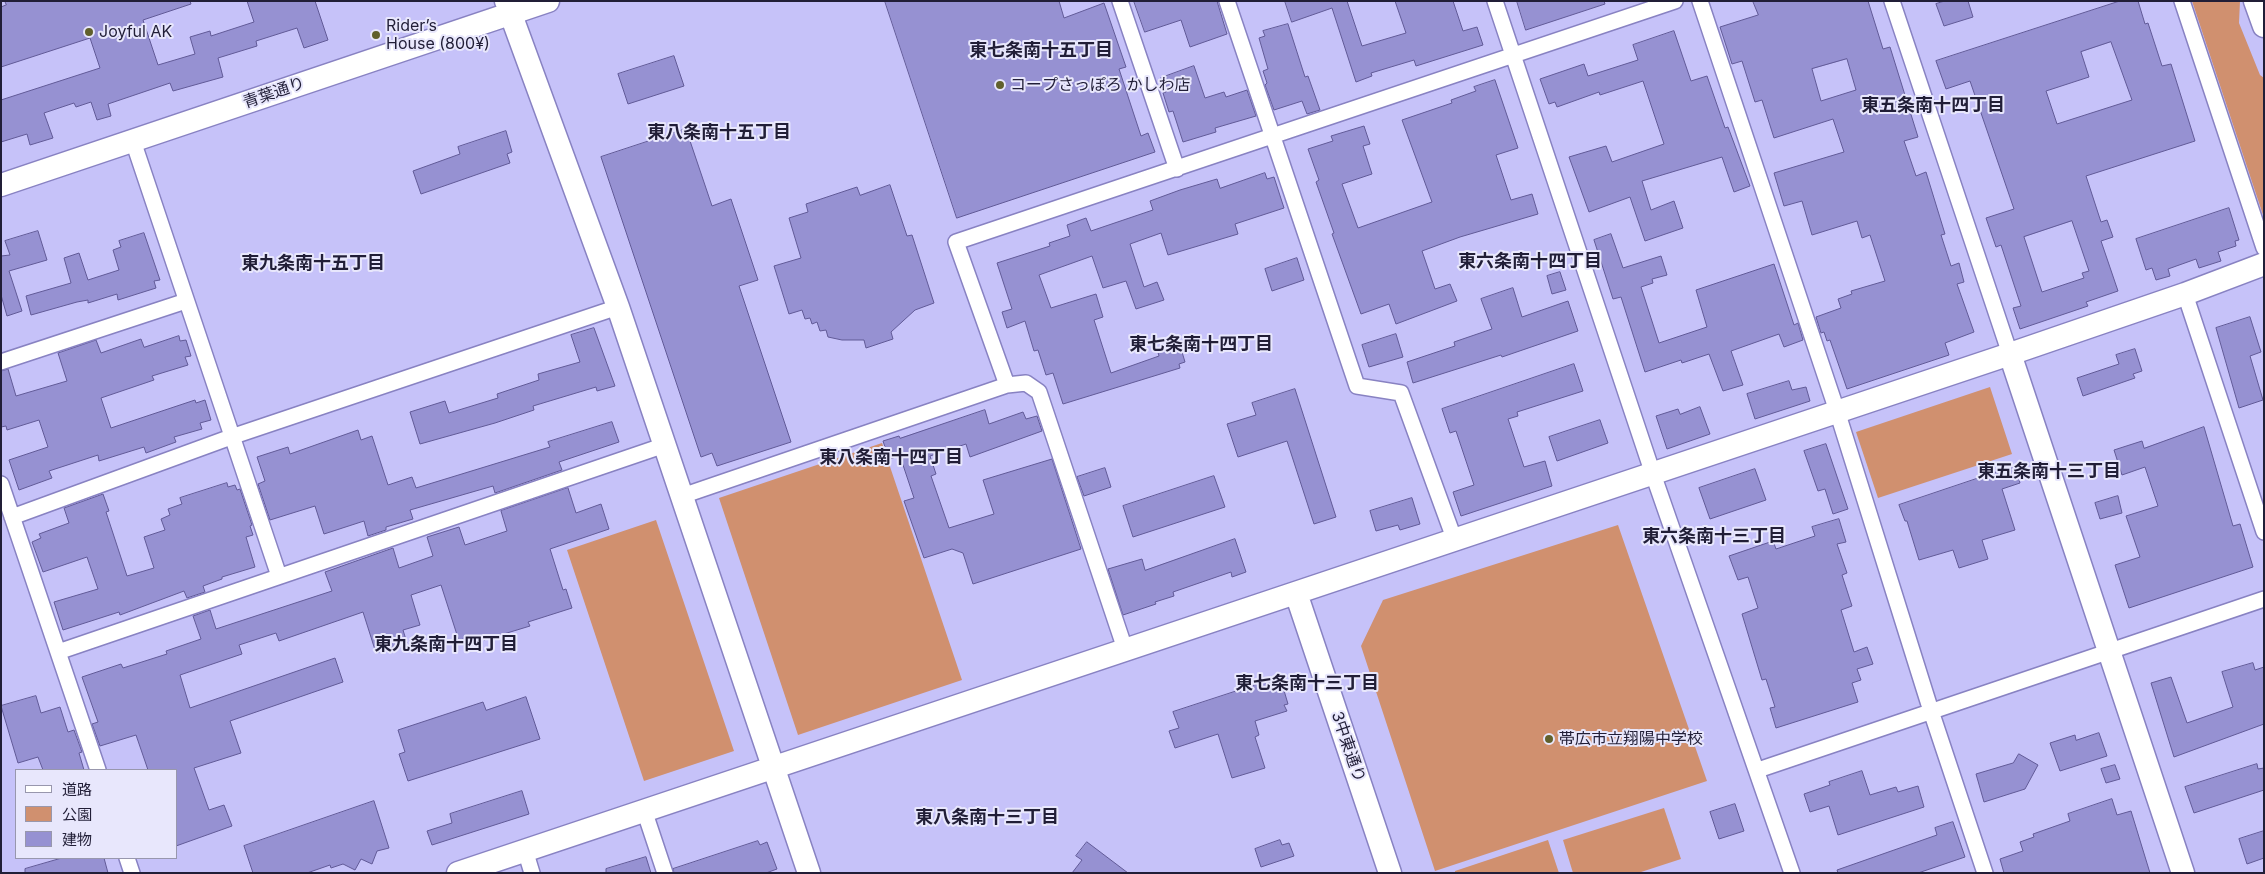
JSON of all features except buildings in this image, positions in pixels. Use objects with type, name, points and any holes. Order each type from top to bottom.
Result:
[{"type":"street","name":"青葉通り","points":[[1,185],[133,141],[508,7],[548,1]]},
{"type":"street","points":[[1120,1],[1176,169]]},
{"type":"street","points":[[1227,1],[1357,386],[1401,393],[1455,540]]},
{"type":"street","points":[[1495,1],[1653,474],[1758,770],[1792,873]]},
{"type":"street","points":[[1007,385],[956,242],[1675,1]]},
{"type":"street","points":[[1700,1],[1838,411],[1931,710],[1985,873]]},
{"type":"street","points":[[1892,1],[2183,873]]},
{"type":"street","points":[[2182,1],[2264,248]]},
{"type":"street","points":[[2255,1],[2264,26]]},
{"type":"street","points":[[508,7],[618,307],[809,873]]},
{"type":"street","points":[[133,141],[279,576]]},
{"type":"street","points":[[458,873],[2010,354],[2185,294],[2264,264]]},
{"type":"street","points":[[2185,294],[2264,532]]},
{"type":"street","points":[[1,362],[186,301]]},
{"type":"street","points":[[12,517],[231,437],[618,307]]},
{"type":"street","points":[[682,496],[1007,385],[1026,383],[1039,392],[1125,649]]},
{"type":"street","points":[[58,652],[665,445]]},
{"type":"street","points":[[1,484],[98,769]]},
{"type":"street","name":"3中東通り","points":[[1296,593],[1390,873]]},
{"type":"street","points":[[1758,770],[2264,599]]},
{"type":"street","points":[[644,810],[665,873]]},
{"type":"street","points":[[524,850],[532,873]]},
{"type":"street","points":[[127,859],[132,873]]},
{"type":"green space","points":[[2192,1],[2240,1],[2239,23],[2260,75],[2264,78],[2264,218]]},
{"type":"green space","points":[[1990,387],[2012,454],[1878,498],[1856,432]]},
{"type":"green space","points":[[882,443],[962,680],[798,735],[719,498]]},
{"type":"green space","points":[[656,520],[734,751],[644,781],[567,550]]},
{"type":"green space","name":"帯広市立翔陽中学校","points":[[1618,525],[1707,781],[1435,871],[1361,646],[1383,600]]},
{"type":"green space","points":[[1664,808],[1681,859],[1638,873],[1573,873],[1563,840]]},
{"type":"green space","points":[[1548,840],[1559,873],[1455,873],[1455,871]]},
{"type":"place","name":"Joyful AK","points":[[89,32]]},
{"type":"place","name":"Rider’s House (800¥)","points":[[376,35]]},
{"type":"place","name":"コープさっぽろ かしわ店","points":[[1000,85]]},
{"type":"place","name":"帯広市立翔陽中学校","points":[[1549,739]]},
{"type":"district","name":"東七条南十五丁目","points":[[1041,51]]},
{"type":"district","name":"東五条南十四丁目","points":[[1933,106]]},
{"type":"district","name":"東八条南十五丁目","points":[[719,133]]},
{"type":"district","name":"東六条南十四丁目","points":[[1530,262]]},
{"type":"district","name":"東九条南十五丁目","points":[[313,264]]},
{"type":"district","name":"東七条南十四丁目","points":[[1201,345]]},
{"type":"district","name":"東八条南十四丁目","points":[[891,458]]},
{"type":"district","name":"東五条南十三丁目","points":[[2049,472]]},
{"type":"district","name":"東六条南十三丁目","points":[[1714,537]]},
{"type":"district","name":"東九条南十四丁目","points":[[446,645]]},
{"type":"district","name":"東七条南十三丁目","points":[[1307,684]]},
{"type":"district","name":"東八条南十三丁目","points":[[987,818]]}]
